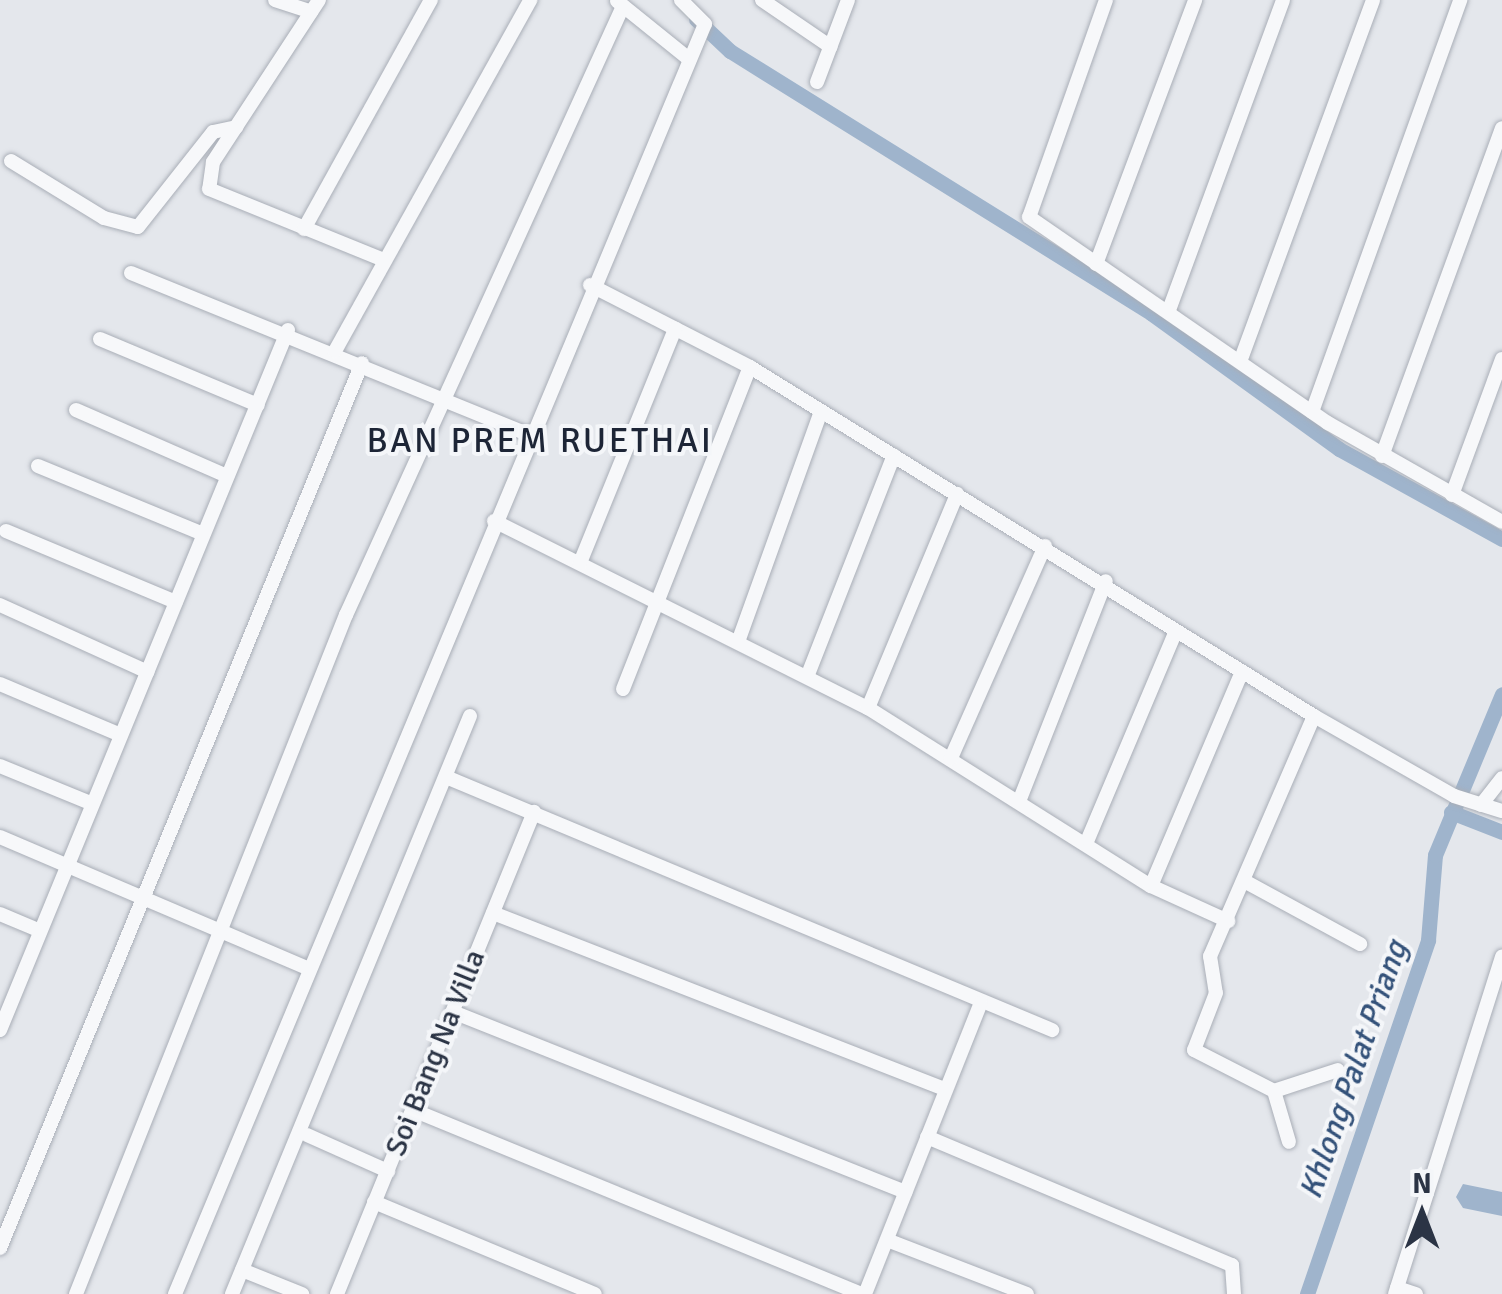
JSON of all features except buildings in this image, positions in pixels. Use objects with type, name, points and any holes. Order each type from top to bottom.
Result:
[{"type":"street","points":[[275,0],[315,6],[213,162],[209,190],[384,260]]},
{"type":"street","points":[[304,229],[431,0]]},
{"type":"street","points":[[335,351],[530,0]]},
{"type":"street","points":[[762,0],[831,47]]},
{"type":"street","points":[[817,82],[848,0]]},
{"type":"street","points":[[1106,0],[1028,212],[1096,264],[1170,310],[1312,412],[1382,456],[1502,522]]},
{"type":"street","points":[[1096,264],[1195,0]]},
{"type":"street","points":[[1170,310],[1283,0]]},
{"type":"street","points":[[1241,359],[1373,0]]},
{"type":"street","points":[[1312,412],[1460,0]]},
{"type":"street","points":[[175,1294],[532,436],[590,285],[705,24],[688,2]]},
{"type":"street","points":[[76,1294],[443,397],[620,3],[691,53]]},
{"type":"street","points":[[11,161],[104,218],[138,227],[212,132],[236,127]]},
{"type":"street","points":[[1382,456],[1502,128]]},
{"type":"street","points":[[132,273],[288,330],[532,436]]},
{"type":"street","points":[[590,285],[750,367],[1106,581],[1175,633],[1314,716],[1454,796],[1502,810]]},
{"type":"street","points":[[580,563],[675,329]]},
{"type":"street","points":[[0,1030],[7,996],[67,864],[288,330]]},
{"type":"street","points":[[100,339],[258,405]]},
{"type":"street","points":[[1452,495],[1502,360]]},
{"type":"street","points":[[0,1248],[362,363]]},
{"type":"street","points":[[623,689],[661,604],[750,367]]},
{"type":"street","points":[[76,410],[227,476]]},
{"type":"street","points":[[738,642],[821,410]]},
{"type":"street","points":[[807,677],[894,456]]},
{"type":"street","points":[[38,466],[203,534]]},
{"type":"street","points":[[868,708],[957,494]]},
{"type":"street","points":[[494,520],[868,708],[1088,840],[1152,886],[1228,921]]},
{"type":"street","points":[[6,532],[176,602]]},
{"type":"street","points":[[951,758],[1044,546]]},
{"type":"street","points":[[1020,799],[1106,581]]},
{"type":"street","points":[[0,606],[148,672]]},
{"type":"street","points":[[1088,840],[1175,633]]},
{"type":"street","points":[[1152,886],[1242,672]]},
{"type":"street","points":[[0,684],[121,735]]},
{"type":"street","points":[[232,1294],[470,716]]},
{"type":"street","points":[[1314,716],[1246,882],[1210,956],[1216,993],[1194,1050],[1274,1091],[1338,1070]]},
{"type":"street","points":[[0,766],[90,803]]},
{"type":"street","points":[[446,777],[1052,1030]]},
{"type":"street","points":[[1475,803],[1502,778]]},
{"type":"street","name":"Soi Bang Na Villa","points":[[337,1294],[534,812]]},
{"type":"street","points":[[0,837],[309,969]]},
{"type":"street","points":[[1246,882],[1360,944]]},
{"type":"street","points":[[493,913],[946,1090]]},
{"type":"street","points":[[0,914],[38,930]]},
{"type":"street","points":[[1416,1294],[1396,1291],[1502,957]]},
{"type":"street","points":[[413,1110],[863,1294],[981,1002]]},
{"type":"street","points":[[453,1012],[906,1192]]},
{"type":"street","points":[[1274,1091],[1288,1142]]},
{"type":"street","points":[[307,1135],[388,1172]]},
{"type":"street","points":[[927,1138],[1232,1265],[1234,1294]]},
{"type":"street","points":[[374,1202],[595,1294]]},
{"type":"street","points":[[887,1240],[1027,1294]]},
{"type":"street","points":[[242,1270],[302,1294]]},
{"type":"water","points":[[1463,1184],[1502,1192],[1502,1216],[1463,1208],[1456,1197]]},
{"type":"waterway","points":[[696,19],[730,51],[1152,314],[1339,449],[1502,539]]},
{"type":"waterway","name":"Khlong Palat Priang","points":[[1307,1294],[1428,940],[1435,855],[1502,694]]},
{"type":"waterway","points":[[1451,812],[1502,832]]},
{"type":"district","name":"BAN PREM RUETHAI","points":[[540,441]]}]
